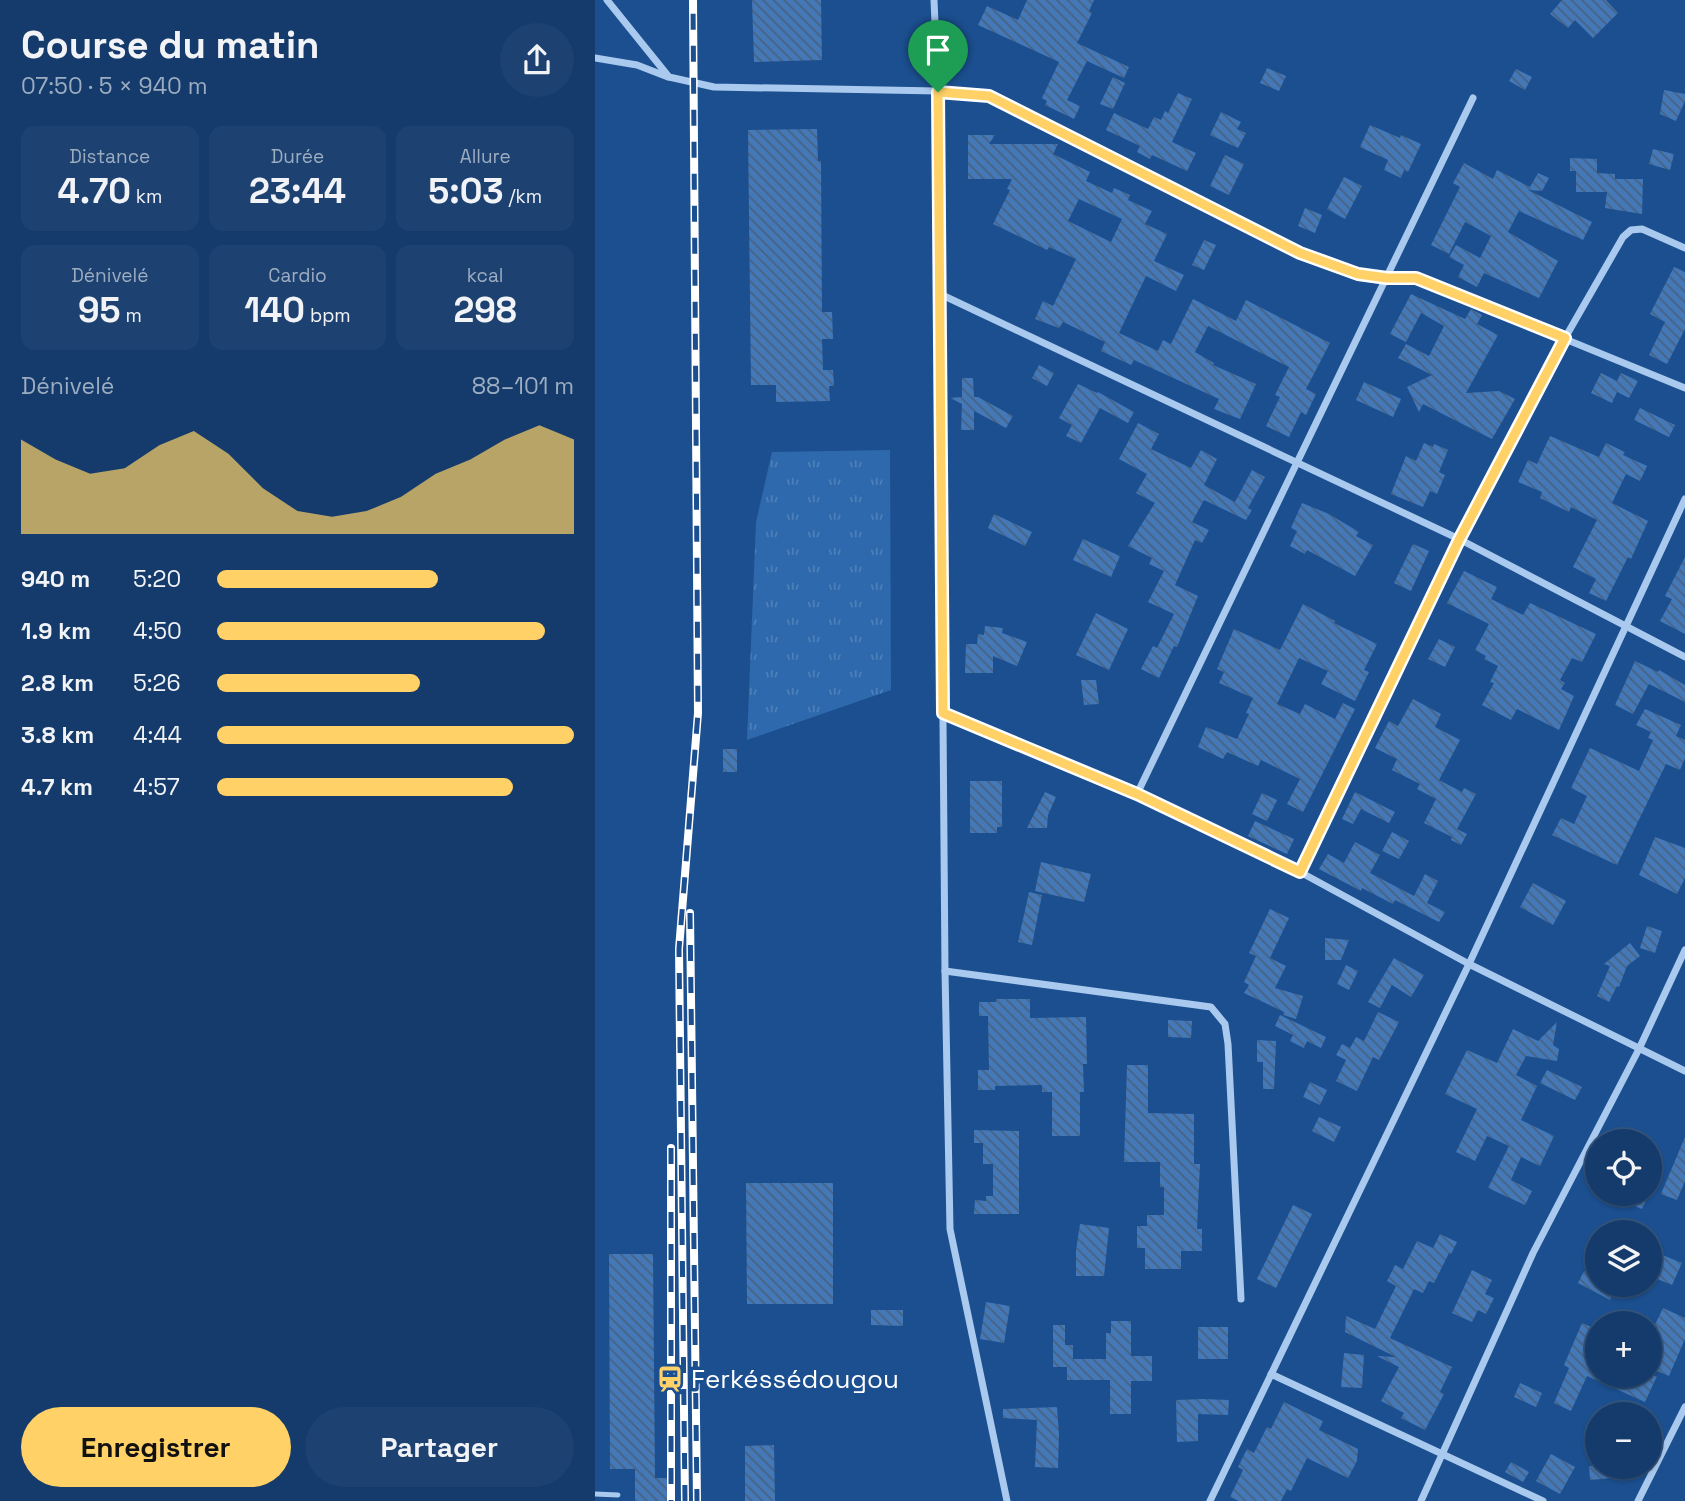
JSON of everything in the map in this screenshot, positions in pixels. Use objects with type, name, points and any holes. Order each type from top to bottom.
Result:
[{"type":"street","points":[[607,0],[669,77]]},
{"type":"street","points":[[934,0],[938,92],[945,971],[950,1229],[1007,1501]]},
{"type":"street","points":[[595,58],[637,65],[669,77],[714,87],[938,92],[989,96],[1300,253],[1358,274],[1416,278],[1685,388]]},
{"type":"street","points":[[1137,794],[1473,98]]},
{"type":"street","points":[[1300,872],[1459,540],[1565,338],[1623,237],[1631,230],[1642,229],[1685,248]]},
{"type":"street","points":[[940,294],[1459,540],[1685,657]]},
{"type":"street","points":[[1210,1501],[1469,964],[1685,499]]},
{"type":"street","points":[[943,713],[1137,794],[1300,872],[1469,964],[1685,1071]]},
{"type":"street","points":[[1421,1501],[1533,1253],[1639,1049],[1685,950]]},
{"type":"street","points":[[945,971],[1211,1007],[1225,1024],[1228,1044],[1241,1299]]},
{"type":"street","points":[[1271,1374],[1543,1501]]},
{"type":"street","points":[[1638,1501],[1685,1407]]},
{"type":"lane","points":[[595,1494],[618,1495]]},
{"type":"green space","points":[[890,450],[891,690],[747,740],[756,522],[772,452]]},
{"type":"building","points":[[752,0],[821,0],[822,60],[754,62]]},
{"type":"building","points":[[1027,0],[1094,0],[1089,11],[1092,13],[1077,43],[1129,67],[1124,78],[1087,61],[1067,100],[1080,106],[1074,119],[1045,105],[1047,101],[1042,98],[1059,62],[978,25],[987,6],[1018,20]]},
{"type":"building","points":[[1562,0],[1606,0],[1618,13],[1593,38],[1575,20],[1568,28],[1550,14]]},
{"type":"building","points":[[1267,68],[1286,76],[1279,91],[1260,83]]},
{"type":"building","points":[[1516,69],[1532,77],[1525,90],[1509,81]]},
{"type":"building","points":[[1113,77],[1125,83],[1113,109],[1100,104]]},
{"type":"building","points":[[1664,90],[1685,94],[1685,101],[1676,121],[1660,114]]},
{"type":"building","points":[[1178,93],[1192,99],[1172,142],[1196,153],[1187,171],[1152,155],[1150,159],[1137,152],[1140,146],[1106,130],[1114,113],[1148,129],[1154,117],[1161,120],[1165,111],[1168,113]]},
{"type":"building","points":[[1221,112],[1241,122],[1237,129],[1246,133],[1238,148],[1210,135]]},
{"type":"building","points":[[1370,125],[1421,144],[1408,172],[1404,170],[1401,178],[1384,170],[1388,160],[1360,147]]},
{"type":"building","points":[[817,129],[818,161],[821,161],[822,312],[832,312],[833,339],[822,339],[823,370],[833,370],[834,386],[829,386],[830,401],[776,402],[776,385],[751,385],[748,130]]},
{"type":"building","points":[[968,135],[995,135],[989,144],[1058,144],[1053,154],[1090,172],[1086,181],[1112,193],[1114,188],[1130,195],[1128,200],[1152,211],[1145,224],[1167,234],[1154,261],[1184,275],[1176,291],[1146,276],[1119,333],[1158,351],[1163,340],[1171,344],[1193,299],[1236,321],[1246,300],[1330,343],[1306,389],[1316,394],[1306,415],[1301,412],[1289,437],[1266,426],[1280,397],[1275,395],[1289,367],[1208,326],[1195,352],[1214,363],[1213,365],[1256,384],[1240,419],[1214,409],[1219,399],[1134,360],[1131,365],[1101,351],[1105,342],[1063,322],[1059,328],[1035,319],[1043,301],[1053,306],[1076,259],[1049,247],[1047,250],[993,224],[1010,190],[1007,189],[1012,179],[968,179]],"holes":[[[1079,199],[1122,219],[1111,242],[1068,221]]]},
{"type":"building","points":[[1653,149],[1674,154],[1670,170],[1649,164]]},
{"type":"building","points":[[1225,155],[1244,164],[1229,195],[1210,186]]},
{"type":"building","points":[[1570,158],[1597,159],[1597,173],[1615,174],[1615,179],[1643,179],[1642,214],[1605,208],[1607,192],[1576,192],[1576,171],[1570,171]]},
{"type":"building","points":[[1464,163],[1493,179],[1497,170],[1530,187],[1538,173],[1549,178],[1542,191],[1528,190],[1592,222],[1583,240],[1519,211],[1508,232],[1558,261],[1539,298],[1484,273],[1477,287],[1458,277],[1464,265],[1449,257],[1456,245],[1480,258],[1491,236],[1465,222],[1449,254],[1431,245],[1460,187],[1453,183]]},
{"type":"building","points":[[1344,177],[1362,186],[1345,219],[1327,209]]},
{"type":"building","points":[[1305,208],[1322,215],[1315,233],[1298,226]]},
{"type":"building","points":[[1204,240],[1216,245],[1204,270],[1192,265]]},
{"type":"building","points":[[1674,267],[1685,272],[1685,329],[1667,364],[1649,355],[1665,322],[1650,314]]},
{"type":"building","points":[[1411,294],[1465,319],[1471,309],[1482,315],[1477,324],[1498,335],[1466,393],[1499,391],[1515,399],[1492,439],[1423,404],[1419,412],[1407,387],[1432,375],[1398,358],[1406,344],[1429,356],[1444,326],[1421,313],[1406,342],[1390,334]]},
{"type":"building","points":[[1039,365],[1054,373],[1047,386],[1032,378]]},
{"type":"building","points":[[1601,373],[1617,381],[1621,373],[1638,381],[1629,398],[1617,392],[1612,403],[1591,393]]},
{"type":"building","points":[[962,378],[973,378],[974,397],[1013,416],[1006,428],[974,411],[974,430],[961,430],[962,404],[950,398],[962,397]]},
{"type":"building","points":[[1364,382],[1401,399],[1393,417],[1356,400]]},
{"type":"building","points":[[1078,384],[1134,412],[1128,423],[1100,408],[1081,443],[1066,436],[1072,425],[1059,418]]},
{"type":"building","points":[[1640,408],[1675,425],[1669,437],[1634,420]]},
{"type":"building","points":[[1138,423],[1159,434],[1151,449],[1191,468],[1201,450],[1217,459],[1204,485],[1235,502],[1252,470],[1265,477],[1248,508],[1252,510],[1246,520],[1204,500],[1192,522],[1209,530],[1202,543],[1195,540],[1175,585],[1198,596],[1177,647],[1174,646],[1159,678],[1141,669],[1153,646],[1157,648],[1174,614],[1148,602],[1164,571],[1149,564],[1152,558],[1128,546],[1155,503],[1136,493],[1147,474],[1119,459]]},
{"type":"building","points":[[1550,436],[1599,457],[1606,443],[1625,452],[1623,455],[1647,466],[1640,481],[1626,474],[1612,503],[1648,521],[1631,559],[1628,557],[1606,601],[1589,593],[1596,579],[1573,567],[1597,520],[1571,507],[1569,512],[1540,498],[1542,492],[1518,482],[1528,460],[1537,464]]},
{"type":"building","points":[[1424,443],[1448,450],[1439,472],[1445,475],[1437,494],[1430,491],[1423,507],[1391,494],[1406,456],[1416,461]]},
{"type":"building","points":[[1302,503],[1329,514],[1359,532],[1356,536],[1373,545],[1355,576],[1307,550],[1305,554],[1290,546],[1297,531],[1291,528]]},
{"type":"building","points":[[994,514],[1032,532],[1025,546],[988,528]]},
{"type":"building","points":[[1083,539],[1120,556],[1111,577],[1073,560]]},
{"type":"building","points":[[1413,544],[1429,551],[1411,591],[1394,583]]},
{"type":"building","points":[[1685,557],[1685,634],[1660,621],[1672,599],[1665,596]]},
{"type":"building","points":[[1464,571],[1497,587],[1491,599],[1523,615],[1530,603],[1596,634],[1582,662],[1572,658],[1560,680],[1565,683],[1561,689],[1574,696],[1559,730],[1517,709],[1511,720],[1482,705],[1494,683],[1490,682],[1498,666],[1484,659],[1486,656],[1475,650],[1489,624],[1447,603]]},
{"type":"building","points":[[1303,604],[1377,644],[1364,670],[1369,672],[1355,701],[1321,684],[1328,671],[1299,658],[1277,704],[1300,714],[1305,704],[1335,719],[1343,703],[1355,709],[1303,812],[1287,804],[1300,779],[1261,760],[1258,766],[1227,752],[1223,759],[1198,747],[1206,727],[1237,739],[1249,714],[1246,713],[1253,698],[1219,683],[1224,672],[1217,669],[1234,629],[1280,650]]},
{"type":"building","points":[[1096,613],[1128,629],[1109,670],[1076,655]]},
{"type":"building","points":[[985,626],[1003,628],[1002,633],[1027,642],[1017,666],[993,656],[993,673],[965,673],[966,644],[977,644],[978,634],[984,635]]},
{"type":"building","points":[[1439,639],[1455,647],[1445,667],[1428,659]]},
{"type":"building","points":[[1635,661],[1658,672],[1659,670],[1685,685],[1685,702],[1649,684],[1633,714],[1615,705]]},
{"type":"building","points":[[1081,680],[1096,680],[1099,704],[1084,705]]},
{"type":"building","points":[[1413,699],[1441,714],[1435,727],[1460,740],[1439,780],[1462,792],[1464,788],[1476,794],[1457,829],[1467,834],[1461,845],[1451,840],[1452,837],[1424,823],[1436,799],[1417,789],[1420,784],[1392,770],[1397,759],[1375,748],[1389,721],[1398,726]]},
{"type":"building","points":[[1645,709],[1681,725],[1676,736],[1685,740],[1685,758],[1680,770],[1666,764],[1617,865],[1552,835],[1561,818],[1574,824],[1587,796],[1571,788],[1590,748],[1639,771],[1653,740],[1648,738],[1651,732],[1636,725]]},
{"type":"building","points":[[723,749],[737,749],[737,772],[723,772]]},
{"type":"building","points":[[970,781],[1002,781],[1002,827],[997,827],[997,833],[970,833]]},
{"type":"building","points":[[1045,792],[1056,797],[1048,815],[1047,828],[1027,828]]},
{"type":"building","points":[[1355,792],[1395,812],[1389,823],[1361,809],[1353,824],[1342,819]]},
{"type":"building","points":[[1262,793],[1277,800],[1267,821],[1252,814]]},
{"type":"building","points":[[1255,821],[1294,839],[1287,854],[1248,836]]},
{"type":"building","points":[[1392,832],[1409,841],[1399,859],[1382,851]]},
{"type":"building","points":[[1655,837],[1685,848],[1685,878],[1677,894],[1639,875]]},
{"type":"building","points":[[1355,842],[1380,855],[1370,873],[1414,896],[1425,874],[1438,881],[1427,903],[1445,912],[1439,922],[1395,900],[1393,904],[1362,888],[1361,891],[1319,869],[1328,854],[1344,863]]},
{"type":"building","points":[[1041,862],[1091,874],[1084,902],[1035,891]]},
{"type":"building","points":[[1533,883],[1566,901],[1553,925],[1520,907]]},
{"type":"building","points":[[1029,892],[1042,895],[1032,945],[1018,942]]},
{"type":"building","points":[[1270,909],[1289,918],[1270,958],[1286,966],[1275,988],[1303,996],[1296,1019],[1283,1015],[1284,1012],[1244,993],[1249,985],[1244,982],[1256,956],[1249,953]]},
{"type":"building","points":[[1647,926],[1662,931],[1655,953],[1640,948]]},
{"type":"building","points":[[1325,938],[1349,940],[1341,960],[1325,960]]},
{"type":"building","points":[[1630,943],[1640,956],[1627,966],[1619,987],[1617,986],[1609,1002],[1597,996],[1610,966],[1604,964]]},
{"type":"building","points":[[1394,958],[1424,975],[1411,997],[1392,985],[1380,1008],[1368,1002]]},
{"type":"building","points":[[1346,965],[1358,971],[1349,990],[1337,984]]},
{"type":"building","points":[[996,999],[1030,999],[1030,1018],[1086,1017],[1087,1064],[1083,1064],[1084,1092],[1080,1092],[1080,1136],[1052,1136],[1052,1092],[1042,1092],[1042,1085],[995,1086],[995,1090],[978,1090],[978,1070],[989,1070],[988,1016],[979,1016],[979,1002],[996,1002]]},
{"type":"building","points":[[1378,1012],[1399,1022],[1379,1060],[1373,1057],[1357,1091],[1336,1081],[1346,1060],[1336,1055],[1342,1044],[1350,1048],[1356,1037],[1364,1041]]},
{"type":"building","points":[[1280,1015],[1326,1037],[1321,1048],[1307,1041],[1304,1048],[1290,1041],[1293,1035],[1275,1026]]},
{"type":"building","points":[[1168,1020],[1192,1021],[1191,1038],[1168,1037]]},
{"type":"building","points":[[1557,1022],[1553,1045],[1559,1049],[1557,1061],[1526,1056],[1516,1075],[1537,1086],[1521,1120],[1554,1136],[1540,1166],[1521,1157],[1511,1180],[1532,1191],[1525,1205],[1488,1188],[1509,1146],[1487,1136],[1475,1161],[1456,1152],[1477,1109],[1445,1094],[1467,1050],[1497,1063],[1513,1029],[1538,1041]]},
{"type":"building","points":[[1257,1040],[1276,1041],[1274,1089],[1263,1089],[1263,1062],[1257,1062]]},
{"type":"building","points":[[1127,1065],[1148,1065],[1148,1113],[1194,1114],[1194,1164],[1200,1164],[1197,1229],[1202,1229],[1202,1251],[1181,1251],[1181,1269],[1145,1269],[1145,1248],[1137,1248],[1137,1226],[1147,1226],[1147,1215],[1164,1215],[1164,1187],[1160,1187],[1160,1162],[1124,1162]]},
{"type":"building","points":[[1547,1070],[1582,1087],[1575,1100],[1540,1083]]},
{"type":"building","points":[[1310,1082],[1327,1090],[1320,1105],[1303,1097]]},
{"type":"building","points":[[1319,1117],[1341,1127],[1334,1142],[1312,1131]]},
{"type":"building","points":[[974,1130],[1019,1131],[1019,1214],[974,1214],[975,1200],[986,1201],[986,1196],[993,1196],[993,1164],[983,1164],[983,1143],[974,1143]]},
{"type":"building","points":[[1685,1137],[1685,1181],[1677,1200],[1662,1194]]},
{"type":"building","points":[[746,1183],[833,1183],[833,1304],[747,1304]]},
{"type":"building","points":[[1293,1205],[1312,1214],[1276,1288],[1257,1279]]},
{"type":"building","points":[[1080,1224],[1109,1228],[1104,1276],[1076,1276]]},
{"type":"building","points":[[1440,1234],[1457,1242],[1434,1283],[1429,1281],[1423,1293],[1414,1289],[1390,1338],[1452,1367],[1440,1392],[1444,1394],[1425,1430],[1401,1418],[1404,1413],[1381,1401],[1399,1367],[1377,1356],[1396,1357],[1345,1332],[1346,1316],[1375,1329],[1396,1286],[1387,1281],[1395,1265],[1403,1269],[1417,1241],[1433,1248]]},
{"type":"building","points":[[609,1254],[653,1254],[655,1478],[670,1478],[670,1501],[635,1501],[635,1469],[610,1469]]},
{"type":"building","points":[[1662,1255],[1682,1263],[1672,1285],[1662,1281]]},
{"type":"building","points":[[1472,1270],[1492,1280],[1485,1294],[1494,1298],[1486,1314],[1478,1310],[1472,1322],[1452,1313]]},
{"type":"building","points":[[1584,1271],[1585,1272],[1585,1287],[1578,1283]]},
{"type":"building","points":[[986,1302],[1010,1306],[1004,1343],[980,1339]]},
{"type":"building","points":[[1663,1308],[1685,1318],[1685,1339],[1669,1376],[1662,1373]]},
{"type":"building","points":[[871,1310],[903,1310],[903,1326],[871,1325]]},
{"type":"building","points":[[1111,1321],[1131,1321],[1131,1356],[1152,1356],[1152,1381],[1131,1381],[1131,1414],[1110,1414],[1110,1380],[1067,1380],[1067,1367],[1053,1367],[1053,1325],[1065,1325],[1065,1345],[1073,1345],[1073,1359],[1106,1359],[1106,1333],[1111,1333]]},
{"type":"building","points":[[1582,1323],[1585,1324],[1585,1380],[1571,1411],[1554,1403],[1569,1368],[1564,1365]]},
{"type":"building","points":[[1198,1327],[1228,1327],[1228,1359],[1198,1359]]},
{"type":"building","points":[[1344,1353],[1364,1355],[1362,1388],[1341,1387]]},
{"type":"building","points":[[1520,1383],[1542,1393],[1536,1407],[1514,1397]]},
{"type":"building","points":[[1614,1388],[1651,1388],[1645,1402]]},
{"type":"building","points":[[1176,1400],[1229,1400],[1228,1415],[1198,1414],[1198,1441],[1177,1442]]},
{"type":"building","points":[[1284,1402],[1323,1421],[1319,1430],[1358,1449],[1357,1461],[1348,1478],[1307,1458],[1291,1491],[1287,1489],[1281,1501],[1239,1501],[1230,1497],[1243,1470],[1238,1467],[1247,1449],[1254,1453],[1267,1427],[1271,1429]]},
{"type":"building","points":[[1057,1407],[1058,1468],[1035,1467],[1037,1420],[1003,1418],[1003,1409]]},
{"type":"building","points":[[774,1445],[775,1501],[745,1501],[745,1446]]},
{"type":"building","points":[[1551,1454],[1575,1467],[1560,1494],[1536,1481]]},
{"type":"building","points":[[1511,1462],[1529,1472],[1523,1482],[1505,1472]]},
{"type":"railway","points":[[685,1501],[679,949],[698,713],[693,0]]},
{"type":"railway","points":[[690,913],[697,1501]]},
{"type":"railway","points":[[671,1148],[671,1501]]},
{"type":"place","name":"Ferkéssédougou","points":[[670,1379]]},
{"type":"route","points":[[938,92],[989,96],[1300,253],[1358,274],[1416,278],[1565,338],[1459,540],[1300,872],[1137,794],[943,713],[938,92]]}]
